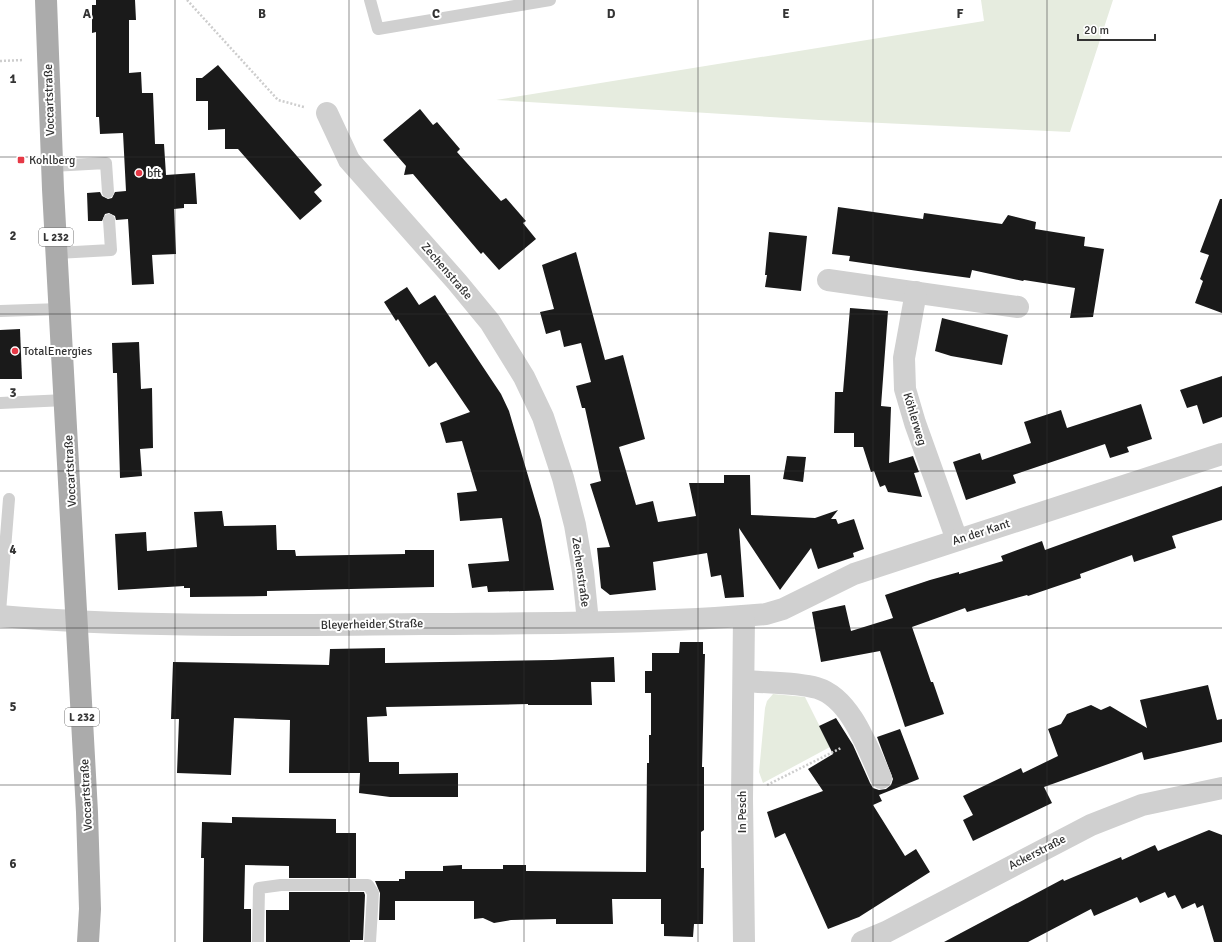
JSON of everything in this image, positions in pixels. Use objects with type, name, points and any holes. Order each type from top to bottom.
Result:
[{"type":"main road","name":"Voccartstraße","points":[[46,0],[52,166],[66,400],[87,812],[90,909],[88,942]]},
{"type":"street","name":"Zechenstraße","points":[[327,113],[349,160],[462,288],[490,322],[524,377],[543,417],[563,478],[575,524],[583,572],[588,622]]},
{"type":"street","points":[[828,280],[1018,307]]},
{"type":"street","name":"Köhlerweg","points":[[916,292],[904,358],[905,389],[915,423],[957,540]]},
{"type":"street","name":"An der Kant","points":[[744,616],[766,614],[783,609],[854,574],[1222,454]]},
{"type":"street","name":"Bleyerheider Straße","points":[[0,616],[78,622],[226,626],[588,622],[744,616]]},
{"type":"street","name":"In Pesch","points":[[744,616],[742,799],[744,942]]},
{"type":"street","points":[[744,681],[817,688],[831,695],[843,706],[863,737],[881,778]]},
{"type":"street","name":"Ackerstraße","points":[[862,942],[886,932],[1091,825],[1142,805],[1222,788]]},
{"type":"lane","points":[[370,0],[378,29],[550,0]]},
{"type":"lane","points":[[52,166],[106,163],[108,192]]},
{"type":"lane","points":[[57,253],[111,250],[109,220]]},
{"type":"lane","points":[[0,311],[61,309]]},
{"type":"lane","points":[[0,403],[66,400]]},
{"type":"lane","points":[[0,612],[9,499]]},
{"type":"lane","points":[[258,942],[259,888],[281,885],[368,885],[373,893],[370,942]]},
{"type":"path","points":[[187,0],[278,100],[327,113]]},
{"type":"path","points":[[765,786],[863,737]]},
{"type":"shaded area","points":[[981,0],[1113,0],[1070,132],[819,120],[496,100],[984,21]]},
{"type":"shaded area","points":[[773,694],[805,697],[830,747],[763,783],[759,772],[765,708],[767,701]]},
{"type":"building","points":[[96,0],[135,0],[136,20],[129,20],[129,73],[141,72],[142,93],[153,93],[155,144],[164,144],[166,175],[195,173],[197,204],[184,204],[184,208],[174,209],[176,254],[152,255],[154,284],[132,285],[128,219],[116,220],[115,216],[109,213],[105,214],[102,221],[88,221],[87,193],[100,192],[102,196],[108,199],[112,198],[115,192],[126,191],[123,133],[100,134],[99,117],[96,117],[96,32],[92,33],[92,5],[96,5]]},
{"type":"building","points":[[218,65],[322,185],[314,192],[322,201],[300,220],[238,149],[225,149],[225,129],[208,130],[208,101],[196,101],[196,78],[202,78]]},
{"type":"building","points":[[420,109],[433,125],[437,122],[460,149],[457,152],[501,201],[506,198],[526,221],[523,223],[536,239],[499,270],[483,252],[481,254],[413,174],[404,175],[406,166],[383,140]]},
{"type":"building","points":[[1220,199],[1222,199],[1222,313],[1195,303],[1203,281],[1200,279],[1209,255],[1200,252]]},
{"type":"building","points":[[838,207],[923,219],[924,213],[1002,224],[1008,215],[1036,222],[1035,229],[1085,237],[1084,246],[1104,249],[1093,317],[1070,318],[1075,288],[1023,281],[972,270],[970,278],[918,271],[849,261],[850,256],[832,254]]},
{"type":"building","points":[[769,232],[807,236],[801,291],[765,287]]},
{"type":"building","points":[[576,252],[605,360],[623,355],[645,439],[619,447],[636,505],[653,501],[658,522],[696,516],[689,483],[724,483],[724,475],[750,475],[751,515],[815,518],[838,510],[831,519],[836,519],[838,524],[854,519],[864,549],[853,553],[854,557],[818,569],[811,548],[780,590],[739,528],[744,597],[725,598],[721,575],[711,577],[707,553],[653,562],[656,590],[610,595],[601,588],[597,548],[610,547],[590,484],[601,481],[585,408],[582,408],[576,386],[591,382],[581,343],[564,347],[560,330],[546,334],[540,312],[554,309],[542,265]]},
{"type":"building","points":[[407,287],[419,305],[435,295],[501,394],[509,411],[541,520],[554,590],[488,592],[487,586],[472,588],[468,564],[509,561],[502,518],[460,521],[457,493],[477,491],[462,441],[446,443],[440,423],[470,412],[436,362],[429,367],[398,319],[396,321],[384,302]]},
{"type":"building","points":[[850,308],[888,311],[881,406],[891,407],[889,463],[913,456],[919,472],[914,473],[922,497],[888,492],[885,485],[880,487],[874,471],[871,472],[863,447],[854,447],[854,433],[834,433],[835,392],[843,392]]},
{"type":"building","points":[[942,318],[1008,335],[1002,365],[951,356],[935,351]]},
{"type":"building","points":[[20,329],[22,379],[0,379],[0,330]]},
{"type":"building","points":[[139,342],[141,389],[152,388],[153,448],[140,449],[142,476],[120,478],[117,373],[113,373],[112,343]]},
{"type":"building","points":[[1222,376],[1222,417],[1203,424],[1197,405],[1187,408],[1180,390]]},
{"type":"building","points":[[1141,404],[1152,439],[1127,447],[1129,452],[1110,458],[1105,444],[1013,475],[1016,483],[966,500],[953,462],[980,453],[982,460],[1031,443],[1024,422],[1061,410],[1067,428]]},
{"type":"building","points":[[787,456],[806,457],[803,482],[783,479]]},
{"type":"building","points":[[1222,486],[1222,520],[1172,536],[1176,548],[1134,562],[1132,555],[1080,574],[1081,578],[1028,596],[1027,595],[967,612],[965,608],[912,627],[944,714],[905,727],[880,651],[821,662],[812,612],[845,605],[851,631],[893,618],[885,595],[930,580],[959,572],[959,574],[1003,561],[1001,556],[1042,541],[1045,550]]},
{"type":"building","points":[[222,511],[224,526],[276,525],[277,550],[295,550],[296,556],[405,554],[405,550],[434,550],[434,587],[267,591],[267,596],[190,597],[190,588],[184,588],[184,586],[118,590],[115,534],[146,532],[147,551],[197,547],[194,512]]},
{"type":"building","points":[[680,642],[703,642],[703,654],[705,654],[702,767],[704,767],[704,830],[701,832],[701,868],[704,868],[703,924],[694,924],[693,937],[664,936],[664,924],[661,924],[661,899],[612,899],[613,924],[556,924],[556,919],[511,920],[494,923],[483,918],[474,919],[474,901],[395,901],[395,920],[379,920],[380,893],[375,881],[399,881],[399,879],[405,879],[405,871],[443,871],[443,866],[462,865],[462,869],[503,869],[503,865],[526,865],[526,871],[646,872],[647,763],[649,763],[649,735],[651,735],[651,693],[645,693],[645,671],[652,671],[652,653],[679,653]]},
{"type":"building","points":[[385,648],[385,663],[552,660],[614,657],[615,682],[591,682],[592,705],[528,704],[386,707],[387,716],[367,717],[369,762],[399,762],[399,774],[458,773],[458,797],[390,797],[359,793],[360,773],[289,773],[290,720],[234,718],[231,775],[177,773],[179,719],[171,719],[173,662],[329,665],[330,649]]},
{"type":"building","points":[[1208,685],[1217,720],[1222,719],[1222,742],[1144,760],[1142,752],[1044,787],[1052,803],[973,841],[963,820],[973,815],[963,796],[1021,768],[1023,773],[1058,756],[1048,729],[1061,724],[1067,714],[1091,705],[1101,710],[1110,706],[1147,728],[1140,700]]},
{"type":"building","points":[[836,718],[853,745],[870,783],[873,788],[879,790],[886,789],[891,785],[893,779],[877,737],[900,729],[919,779],[879,795],[882,801],[873,805],[905,856],[916,849],[930,872],[859,917],[828,929],[785,833],[775,838],[767,812],[823,791],[808,769],[833,754],[819,726]]},
{"type":"building","points":[[232,817],[336,819],[336,833],[356,833],[356,878],[289,878],[289,866],[245,865],[244,909],[251,909],[251,942],[203,942],[204,858],[201,858],[202,822],[232,823]]},
{"type":"building","points":[[1209,830],[1222,835],[1222,942],[1214,942],[1203,905],[1197,908],[1195,903],[1182,909],[1175,895],[1168,898],[1165,892],[1140,903],[1137,897],[1094,916],[1091,909],[1028,942],[944,942],[1063,879],[1064,881],[1121,857],[1122,860],[1155,845],[1158,851]]},
{"type":"building","points":[[289,892],[364,892],[363,940],[350,940],[350,942],[266,942],[266,910],[289,910]]},
{"type":"place","name":"Kohlberg","points":[[21,160]]},
{"type":"place","name":"bft","points":[[139,173]]},
{"type":"place","name":"TotalEnergies","points":[[15,351]]}]
